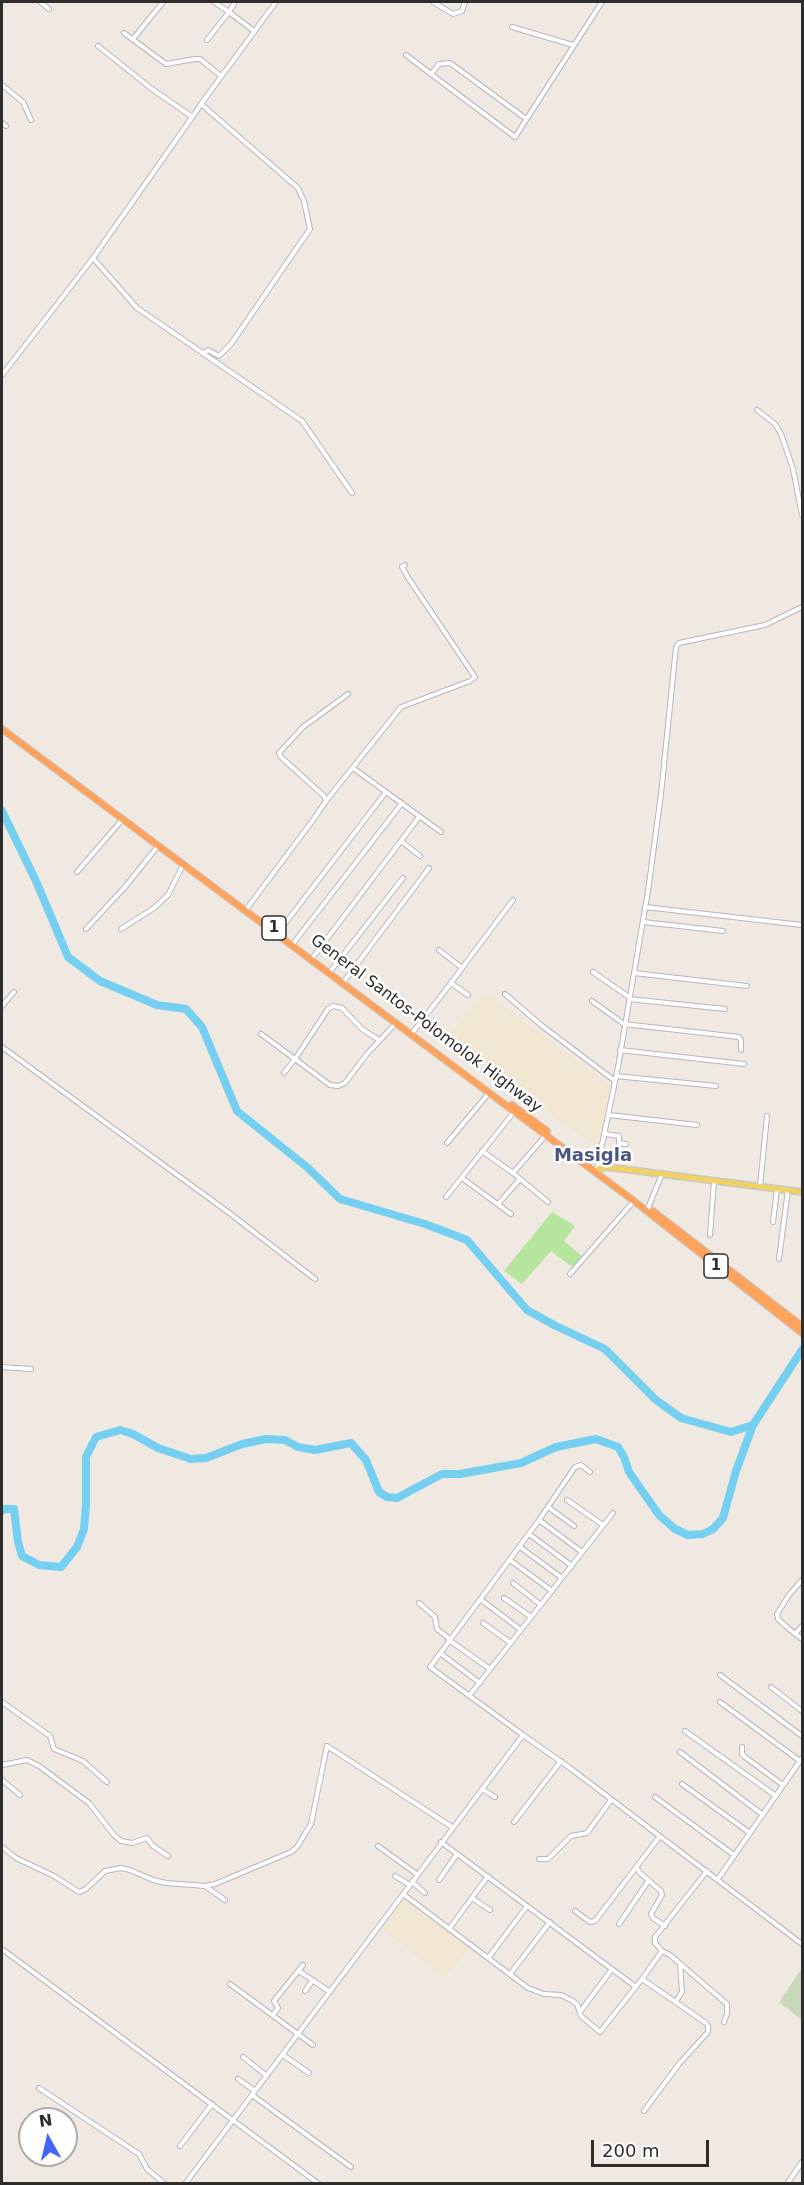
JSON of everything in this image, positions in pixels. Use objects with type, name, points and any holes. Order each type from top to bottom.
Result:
[{"type":"highway","name":"1","points":[[2,725],[514,1112],[596,1171],[801,1328]]},
{"type":"highway","name":"1","points":[[2,729],[246,909]]},
{"type":"highway","name":"General Santos-Polomolok Highway","points":[[330,972],[345,980],[648,1208],[801,1328]]},
{"type":"main road","points":[[596,1171],[607,1167],[802,1192]]},
{"type":"street","points":[[40,2],[49,9]]},
{"type":"street","points":[[133,39],[163,2]]},
{"type":"street","points":[[214,2],[254,31]]},
{"type":"street","points":[[207,40],[235,2]]},
{"type":"street","points":[[2,375],[93,258],[276,2]]},
{"type":"street","points":[[433,2],[453,14],[462,11],[465,2]]},
{"type":"street","points":[[406,55],[515,137],[525,118],[602,2]]},
{"type":"street","points":[[512,27],[573,45]]},
{"type":"street","points":[[124,33],[166,64],[200,59],[221,76]]},
{"type":"street","points":[[98,46],[152,89],[193,116]]},
{"type":"street","points":[[431,74],[440,63],[450,63],[525,118]]},
{"type":"street","points":[[2,85],[23,102],[31,120]]},
{"type":"street","points":[[201,104],[298,188],[310,225],[298,248],[231,344],[219,356],[208,350],[204,353]]},
{"type":"street","points":[[93,258],[137,308],[302,421],[352,493]]},
{"type":"street","points":[[757,411],[775,424],[781,434],[792,469],[802,515]]},
{"type":"street","points":[[246,909],[326,801],[403,705],[470,681],[475,677],[409,579],[402,567],[405,565]]},
{"type":"street","points":[[596,1171],[616,1078],[643,922],[661,794],[677,645],[765,625],[802,607]]},
{"type":"street","points":[[326,801],[324,796],[279,753],[303,727],[348,694]]},
{"type":"street","points":[[354,768],[441,832]]},
{"type":"street","points":[[278,933],[386,792]]},
{"type":"street","points":[[293,944],[402,803]]},
{"type":"street","points":[[312,959],[419,817]]},
{"type":"street","points":[[77,872],[123,819]]},
{"type":"street","points":[[401,841],[420,856]]},
{"type":"street","points":[[86,929],[158,846]]},
{"type":"street","points":[[121,929],[154,908],[168,895],[183,864]]},
{"type":"street","points":[[345,980],[429,868]]},
{"type":"street","points":[[330,972],[403,878]]},
{"type":"street","points":[[414,1032],[513,900]]},
{"type":"street","points":[[645,907],[802,926]]},
{"type":"street","points":[[643,922],[723,931]]},
{"type":"street","points":[[439,950],[462,968]]},
{"type":"street","points":[[593,972],[629,998],[724,1010]]},
{"type":"street","points":[[634,973],[747,986]]},
{"type":"street","points":[[451,983],[468,995]]},
{"type":"street","points":[[2,1006],[14,992]]},
{"type":"street","points":[[505,994],[541,1025],[616,1078],[716,1086]]},
{"type":"street","points":[[592,1001],[624,1024],[739,1037],[741,1050]]},
{"type":"street","points":[[284,1073],[328,1009],[333,1006],[342,1008],[362,1029],[379,1040]]},
{"type":"street","points":[[261,1034],[330,1085],[338,1086],[345,1083],[379,1040],[396,1023]]},
{"type":"street","points":[[2,1047],[228,1212],[315,1279]]},
{"type":"street","points":[[620,1050],[744,1064]]},
{"type":"street","points":[[447,1143],[489,1093]]},
{"type":"street","points":[[446,1197],[514,1112]]},
{"type":"street","points":[[609,1115],[698,1125]]},
{"type":"street","points":[[760,1186],[767,1116]]},
{"type":"street","points":[[605,1134],[619,1136],[619,1143],[626,1144]]},
{"type":"street","points":[[513,1173],[546,1136]]},
{"type":"street","points":[[482,1151],[548,1202]]},
{"type":"street","points":[[648,1208],[662,1174]]},
{"type":"street","points":[[462,1178],[512,1214]]},
{"type":"street","points":[[498,1204],[519,1179]]},
{"type":"street","points":[[710,1235],[714,1180]]},
{"type":"street","points":[[772,1222],[777,1188]]},
{"type":"street","points":[[779,1259],[788,1190]]},
{"type":"street","points":[[570,1274],[634,1201]]},
{"type":"street","points":[[2,1367],[31,1369]]},
{"type":"street","points":[[590,1472],[581,1465],[575,1467],[520,1547],[429,1667],[561,1761],[802,1944]]},
{"type":"street","points":[[567,1500],[603,1525]]},
{"type":"street","points":[[548,1507],[574,1526]]},
{"type":"street","points":[[470,1696],[613,1513]]},
{"type":"street","points":[[539,1520],[582,1552]]},
{"type":"street","points":[[529,1534],[572,1566]]},
{"type":"street","points":[[520,1547],[562,1578]]},
{"type":"street","points":[[510,1560],[552,1591]]},
{"type":"street","points":[[802,1580],[777,1614],[778,1618],[802,1639]]},
{"type":"street","points":[[513,1583],[541,1605]]},
{"type":"street","points":[[504,1598],[531,1617]]},
{"type":"street","points":[[480,1599],[521,1630]]},
{"type":"street","points":[[419,1603],[435,1617],[437,1629],[490,1669]]},
{"type":"street","points":[[483,1623],[511,1643]]},
{"type":"street","points":[[795,1634],[802,1626]]},
{"type":"street","points":[[440,1653],[480,1683]]},
{"type":"street","points":[[720,1675],[802,1736]]},
{"type":"street","points":[[771,1687],[802,1711]]},
{"type":"street","points":[[2,1702],[50,1736],[54,1749],[82,1761],[107,1782]]},
{"type":"street","points":[[718,1879],[801,1759],[720,1702]]},
{"type":"street","points":[[685,1731],[776,1796]]},
{"type":"street","points":[[185,2184],[523,1735]]},
{"type":"street","points":[[2,1847],[16,1858],[54,1876],[79,1892],[86,1889],[105,1871],[121,1868],[153,1880],[205,1886],[291,1852],[297,1847],[311,1824],[327,1746],[452,1827]]},
{"type":"street","points":[[742,1747],[742,1754],[745,1757],[783,1785]]},
{"type":"street","points":[[680,1752],[763,1815]]},
{"type":"street","points":[[2,1765],[27,1760],[39,1766],[89,1803],[121,1841],[132,1843],[147,1838],[153,1846],[168,1856]]},
{"type":"street","points":[[514,1822],[561,1761]]},
{"type":"street","points":[[2,1780],[20,1795]]},
{"type":"street","points":[[682,1784],[750,1833]]},
{"type":"street","points":[[482,1789],[495,1797]]},
{"type":"street","points":[[656,1797],[734,1855]]},
{"type":"street","points":[[539,1859],[548,1859],[571,1836],[587,1833],[611,1800]]},
{"type":"street","points":[[575,1911],[590,1922],[595,1921],[660,1836]]},
{"type":"street","points":[[441,1842],[636,1987]]},
{"type":"street","points":[[378,1846],[418,1875]]},
{"type":"street","points":[[439,1880],[457,1854]]},
{"type":"street","points":[[637,1868],[639,1873],[662,1893],[652,1916],[664,1926]]},
{"type":"street","points":[[707,1871],[655,1937],[655,1943],[727,2004],[724,2022]]},
{"type":"street","points":[[395,1876],[425,1893]]},
{"type":"street","points":[[449,1929],[488,1876]]},
{"type":"street","points":[[619,1924],[649,1880]]},
{"type":"street","points":[[205,1886],[225,1900]]},
{"type":"street","points":[[403,1894],[528,1988],[537,1992],[564,1996],[577,2004],[579,2012],[600,2032],[662,1951]]},
{"type":"street","points":[[472,1898],[490,1910]]},
{"type":"street","points":[[489,1958],[527,1906]]},
{"type":"street","points":[[510,1974],[550,1922]]},
{"type":"street","points":[[2,1949],[319,2184]]},
{"type":"street","points":[[676,2001],[682,1992],[680,1964]]},
{"type":"street","points":[[273,2015],[278,2008],[274,2001],[303,1965]]},
{"type":"street","points":[[579,2012],[612,1969]]},
{"type":"street","points":[[299,1971],[330,1992]]},
{"type":"street","points":[[642,1979],[706,2023],[709,2029],[644,2111]]},
{"type":"street","points":[[305,1991],[313,1980]]},
{"type":"street","points":[[230,1984],[313,2045]]},
{"type":"street","points":[[283,2055],[309,2073]]},
{"type":"street","points":[[243,2057],[267,2076]]},
{"type":"street","points":[[238,2079],[253,2093],[351,2167]]},
{"type":"street","points":[[39,2088],[139,2154],[147,2169],[165,2184]]},
{"type":"street","points":[[180,2146],[212,2104]]},
{"type":"street","points":[[787,2184],[802,2162]]},
{"type":"shaded area","points":[[485,992],[611,1087],[599,1148],[446,1039]]},
{"type":"shaded area","points":[[404,1898],[470,1947],[445,1978],[382,1929]]},
{"type":"green space","points":[[552,1212],[575,1226],[564,1241],[584,1258],[575,1269],[551,1251],[522,1284],[504,1271]]},
{"type":"green space","points":[[802,1968],[802,2020],[779,2002]]},
{"type":"waterway","points":[[2,811],[36,881],[68,957],[100,981],[157,1005],[186,1009],[202,1027],[237,1111],[308,1168],[340,1199],[425,1224],[467,1240],[527,1310],[605,1349],[656,1400],[681,1418],[731,1432],[753,1425]]},
{"type":"waterway","points":[[2,1511],[14,1509],[22,1556],[39,1565],[61,1567],[77,1547],[84,1529],[86,1457],[96,1437],[120,1430],[133,1434],[158,1448],[191,1459],[206,1458],[242,1444],[266,1439],[285,1440],[298,1447],[315,1450],[351,1443],[366,1460],[379,1492],[387,1497],[397,1498],[442,1474],[460,1474],[521,1463],[556,1447],[596,1439],[618,1447],[629,1472],[659,1515],[675,1529],[688,1535],[703,1534],[713,1529],[723,1518],[736,1471],[753,1425],[802,1350]]},
{"type":"district","name":"Masigla","points":[[593,1156]]}]
